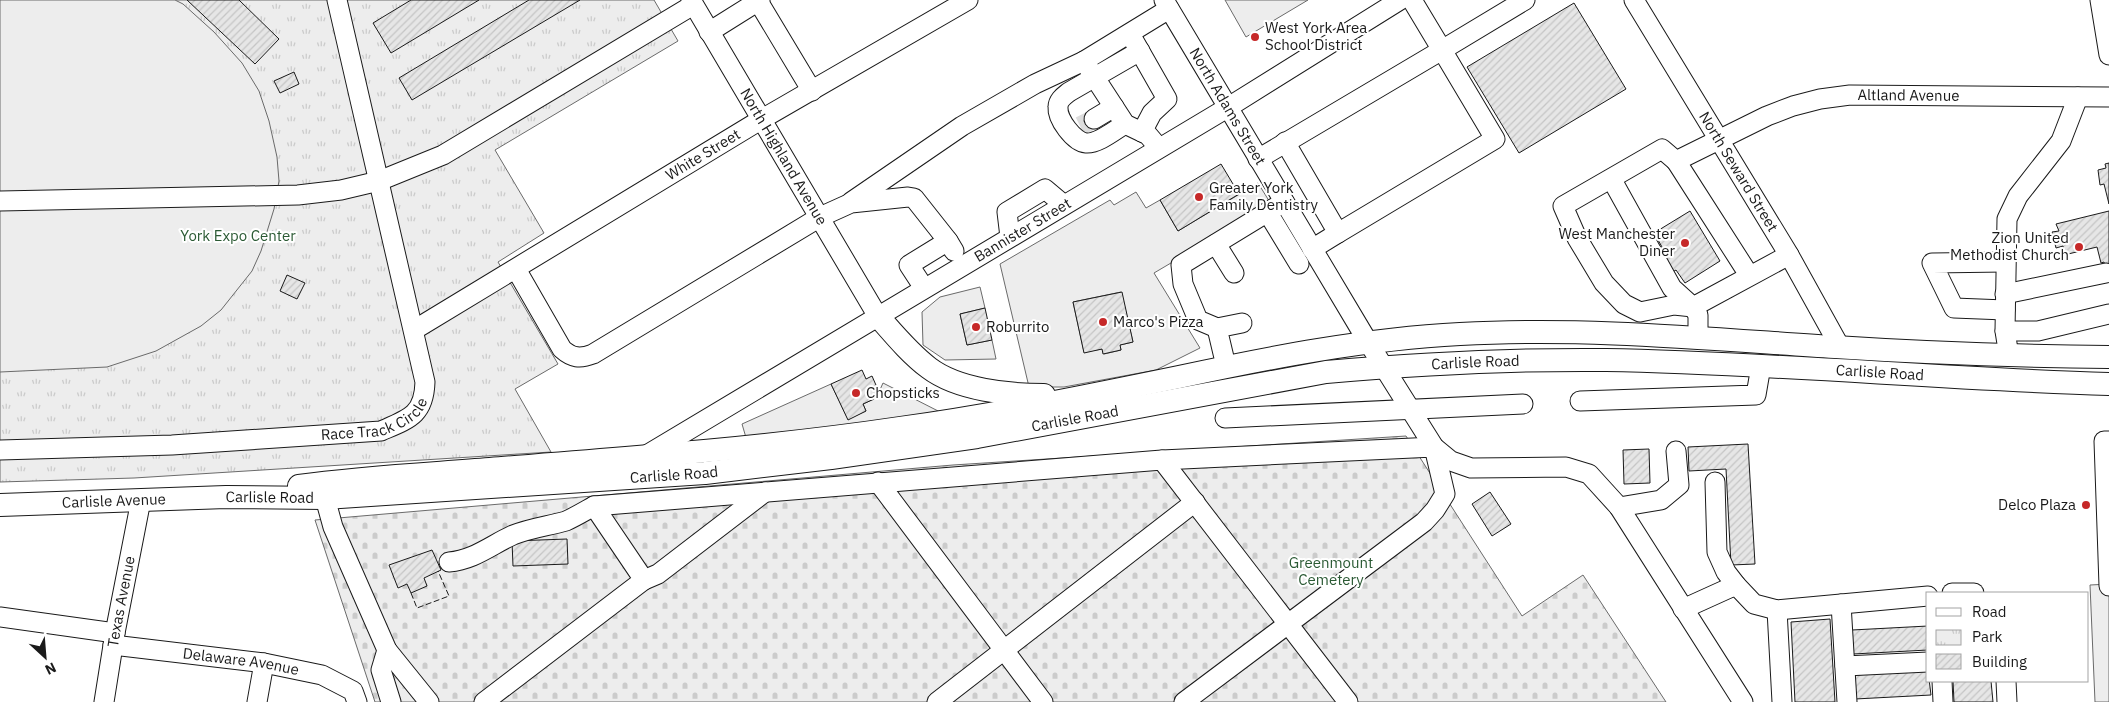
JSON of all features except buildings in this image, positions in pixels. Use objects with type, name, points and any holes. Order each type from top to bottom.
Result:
[{"type":"main road","points":[[877,315],[907,349],[930,369],[949,378],[980,388],[1018,395],[1088,395]]},
{"type":"main road","name":"Carlisle Road","points":[[226,497],[326,482],[644,456],[809,440],[897,429],[998,413],[1226,366],[1368,342],[1455,334],[1539,331],[1618,332],[2009,356],[2109,357]]},
{"type":"main road","name":"Carlisle Road","points":[[226,497],[325,498],[705,473],[831,458],[996,433],[1326,372],[1383,367],[1576,360],[1761,366],[2109,384]]},
{"type":"main road","points":[[512,487],[608,473],[626,467],[644,456]]},
{"type":"main road","name":"Carlisle Avenue","points":[[0,505],[226,497]]},
{"type":"street","name":"Race Track Circle","points":[[0,450],[172,445],[381,430],[409,419],[424,400],[425,382],[414,330],[337,0]]},
{"type":"street","points":[[709,32],[759,0],[812,91]]},
{"type":"street","name":"White Street","points":[[414,330],[762,119],[968,0]]},
{"type":"street","name":"Bannister Street","points":[[644,456],[877,315],[1227,108],[1400,0]]},
{"type":"street","points":[[1268,212],[1295,257],[1309,244],[1338,233],[1495,139],[1412,0]]},
{"type":"street","points":[[1258,159],[1525,0]]},
{"type":"street","name":"North Seward Street","points":[[1634,0],[1789,255],[1840,347]]},
{"type":"street","points":[[2100,0],[2109,55]]},
{"type":"street","points":[[0,201],[298,195],[341,190],[380,181],[443,156],[692,2]]},
{"type":"street","name":"North Highland Avenue","points":[[692,2],[877,315]]},
{"type":"street","points":[[516,269],[562,348],[570,356],[583,358],[594,354],[820,217],[847,204],[962,126],[1035,84],[1084,61],[1129,33],[1167,4]]},
{"type":"street","name":"North Adams Street","points":[[1167,4],[1227,108],[1383,367],[1434,447]]},
{"type":"street","points":[[1129,33],[1167,98],[1152,114],[1142,132]]},
{"type":"street","points":[[1114,107],[1081,125],[1060,117],[1058,106],[1061,98],[1140,51]]},
{"type":"street","points":[[1084,61],[1125,124],[1142,132],[1159,148]]},
{"type":"street","name":"Altland Avenue","points":[[1676,161],[1767,116],[1820,99],[1850,95],[2109,97]]},
{"type":"street","points":[[2009,356],[2005,331],[2007,219],[2018,196],[2061,140],[2078,97]]},
{"type":"street","points":[[1081,125],[1080,142],[1088,144],[1125,124]]},
{"type":"street","points":[[1285,142],[1338,233]]},
{"type":"street","points":[[1749,275],[1676,161],[1662,148],[1612,180],[1580,195],[1564,206],[1577,238],[1604,282],[1624,304],[1640,312],[1674,305],[1693,307],[1789,255]]},
{"type":"street","points":[[1612,180],[1672,288],[1693,307],[1698,315],[1698,337]]},
{"type":"street","points":[[847,204],[908,197],[914,198],[948,241],[963,265]]},
{"type":"street","points":[[1242,323],[1217,328],[1198,320],[1180,273],[1181,265],[1284,202]]},
{"type":"street","points":[[924,288],[909,265],[948,241]]},
{"type":"street","points":[[1216,244],[1234,273]]},
{"type":"street","points":[[2005,262],[1932,263],[1954,308],[2005,302],[2106,273]]},
{"type":"street","points":[[2005,331],[2038,331],[2109,314]]},
{"type":"street","points":[[1217,328],[1226,366]]},
{"type":"street","points":[[1580,401],[1756,395],[1761,366]]},
{"type":"street","points":[[1225,418],[1523,404]]},
{"type":"street","points":[[2109,441],[2104,441],[2109,586]]},
{"type":"street","points":[[1184,702],[1424,522],[1435,510],[1445,494],[1434,447]]},
{"type":"street","points":[[449,562],[461,561],[485,551],[510,536],[567,520],[594,506],[1162,460],[1434,447],[1450,461],[1471,468],[1566,467],[1589,474],[1619,507],[1743,702]]},
{"type":"street","points":[[1619,507],[1661,500],[1679,485],[1676,451]]},
{"type":"street","points":[[1162,460],[1348,702]]},
{"type":"street","points":[[878,482],[1043,702]]},
{"type":"street","points":[[1715,482],[1716,552],[1726,572],[1754,604],[1777,610],[1926,596]]},
{"type":"street","points":[[484,702],[644,580],[658,574],[765,492]]},
{"type":"street","points":[[325,498],[333,526],[387,650],[428,702]]},
{"type":"street","name":"Texas Avenue","points":[[104,702],[114,639],[141,500]]},
{"type":"street","points":[[937,702],[1195,502]]},
{"type":"street","points":[[594,506],[644,580]]},
{"type":"street","points":[[1683,609],[1736,585]]},
{"type":"street","points":[[1841,604],[1847,702]]},
{"type":"street","points":[[1777,610],[1782,702]]},
{"type":"street","name":"Delaware Avenue","points":[[0,617],[114,639],[322,674],[353,691],[357,702]]},
{"type":"street","points":[[387,650],[381,670],[391,702]]},
{"type":"street","points":[[1845,666],[1926,662]]},
{"type":"street","points":[[257,702],[264,663]]},
{"type":"street","points":[[1942,682],[1943,702]]},
{"type":"street","points":[[2006,682],[2007,702]]},
{"type":"green space","name":"York Expo Center","points":[[0,0],[654,0],[678,41],[495,150],[544,233],[498,262],[558,364],[515,389],[551,452],[134,478],[0,482]]},
{"type":"green space","name":"Greenmount Cemetery","points":[[1406,436],[1522,616],[1583,575],[1666,702],[375,702],[315,520],[953,465]]},
{"type":"shaded area","points":[[0,0],[175,0],[183,4],[214,32],[242,63],[259,91],[269,121],[277,157],[279,181],[274,209],[261,251],[252,271],[221,310],[201,326],[156,351],[107,367],[0,372]]},
{"type":"shaded area","points":[[1225,0],[1308,0],[1246,37]]},
{"type":"shaded area","points":[[1258,183],[1271,204],[1154,273],[1200,348],[1156,370],[1064,387],[1029,387],[1000,264],[1110,200],[1114,205],[1136,192],[1146,208],[1160,200],[1178,231]],"holes":[[[1121,292],[1133,342],[1120,345],[1121,350],[1104,354],[1102,349],[1084,352],[1073,302]]]},
{"type":"shaded area","points":[[980,287],[985,308],[960,314],[967,345],[992,340],[996,359],[945,360],[923,345],[922,312],[940,297]]},
{"type":"shaded area","points":[[883,383],[946,415],[747,441],[742,424],[831,384],[848,419],[866,411],[863,404],[874,399],[872,395],[879,392]]},
{"type":"shaded area","points":[[2109,584],[2109,702],[2095,702],[2090,585]]},
{"type":"tunnel","points":[[1080,126],[1094,119]]},
{"type":"fence","points":[[411,593],[417,608],[449,596],[438,571]]},
{"type":"place","name":"West York Area School District","points":[[1255,37]]},
{"type":"place","name":"Greater York Family Dentistry","points":[[1199,197]]},
{"type":"place","name":"West Manchester Diner","points":[[1685,243]]},
{"type":"place","name":"Zion United Methodist Church","points":[[2079,247]]},
{"type":"place","name":"Marco's Pizza","points":[[1103,322]]},
{"type":"place","name":"Roburrito","points":[[976,327]]},
{"type":"place","name":"Chopsticks","points":[[856,393]]},
{"type":"place","name":"Delco Plaza","points":[[2086,505]]}]
